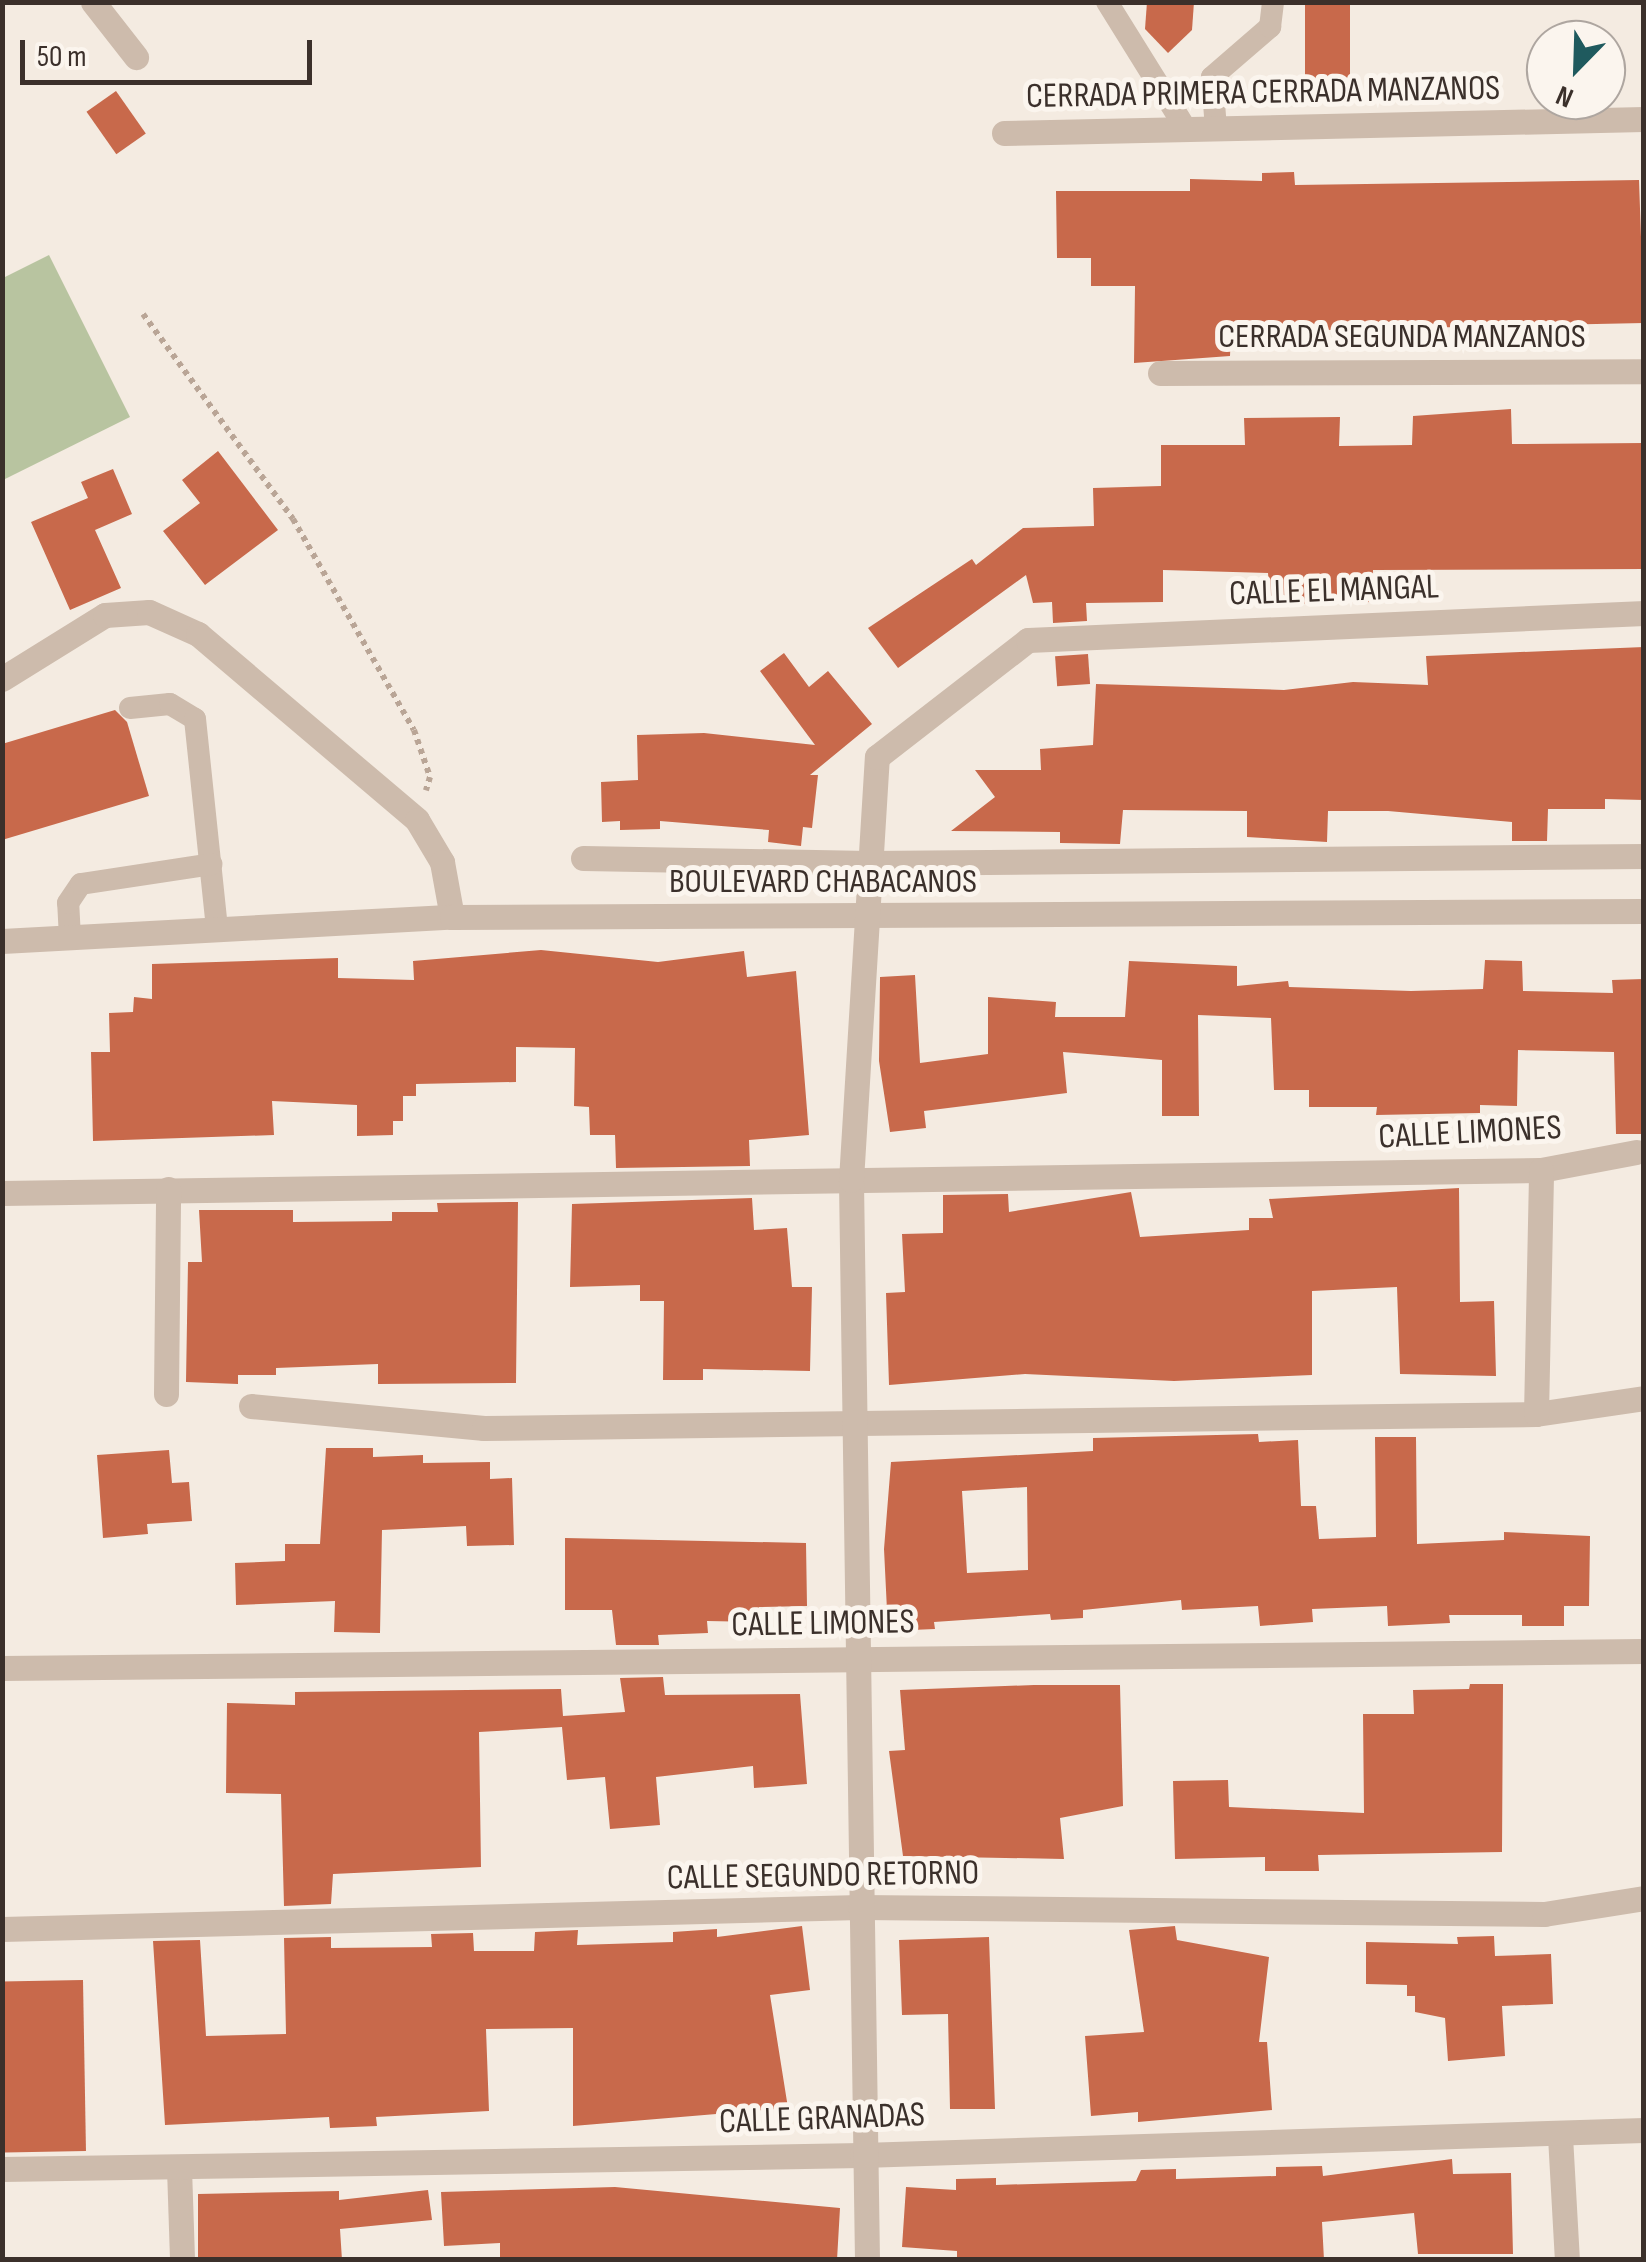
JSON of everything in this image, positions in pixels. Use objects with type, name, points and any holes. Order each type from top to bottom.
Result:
[{"type":"street","points":[[93,2],[136,57]]},
{"type":"street","name":"CERRADA PRIMERA CERRADA MANZANOS","points":[[1004,134],[1644,120]]},
{"type":"street","name":"CERRADA SEGUNDA MANZANOS","points":[[1160,373],[1644,370]]},
{"type":"street","points":[[2,679],[105,616],[149,612],[198,634],[417,820],[442,862],[452,917]]},
{"type":"street","name":"CALLE EL MANGAL","points":[[869,863],[877,756],[1028,640],[1644,613]]},
{"type":"street","name":"BOULEVARD CHABACANOS","points":[[583,858],[869,863],[1644,856]]},
{"type":"street","points":[[867,2260],[851,1420],[851,1180],[869,863]]},
{"type":"street","name":"BOULEVARD CHABACANOS","points":[[2,942],[452,917],[866,918],[1644,911]]},
{"type":"street","name":"CALLE LIMONES","points":[[168,1189],[1541,1170],[1636,1152]]},
{"type":"street","points":[[1536,1414],[1541,1170]]},
{"type":"street","points":[[2,1192],[168,1189],[166,1394]]},
{"type":"street","points":[[251,1406],[484,1428],[851,1420],[1536,1414],[1644,1398]]},
{"type":"street","name":"CALLE LIMONES","points":[[2,1668],[1644,1652]]},
{"type":"street","name":"CALLE SEGUNDO RETORNO","points":[[2,1929],[860,1907],[1544,1914],[1644,1898]]},
{"type":"street","name":"CALLE GRANADAS","points":[[2,2169],[862,2155],[1560,2136],[1644,2130]]},
{"type":"street","points":[[1560,2136],[1567,2260]]},
{"type":"street","points":[[179,2168],[182,2260]]},
{"type":"lane","points":[[1107,2],[1186,130]]},
{"type":"lane","points":[[1216,129],[1212,77],[1270,27],[1274,2]]},
{"type":"lane","points":[[130,708],[170,704],[194,719],[217,930]]},
{"type":"lane","points":[[70,938],[68,903],[81,884],[211,864]]},
{"type":"path","points":[[143,314],[293,518],[414,730],[430,777],[417,820]]},
{"type":"green space","points":[[49,255],[130,417],[3,480],[3,278]]},
{"type":"building","points":[[1147,2],[1194,2],[1192,30],[1168,53],[1145,29]]},
{"type":"building","points":[[1305,2],[1350,2],[1350,100],[1305,100]]},
{"type":"building","points":[[116,91],[146,134],[116,154],[87,112]]},
{"type":"building","points":[[1294,172],[1295,185],[1639,180],[1644,323],[1231,332],[1230,356],[1134,363],[1135,286],[1091,286],[1091,258],[1057,258],[1056,191],[1190,191],[1190,179],[1262,181],[1262,173]]},
{"type":"building","points":[[1511,409],[1512,444],[1644,443],[1644,569],[1373,570],[1372,602],[1287,604],[1270,601],[1268,573],[1163,570],[1163,602],[1086,603],[1087,621],[1053,623],[1052,602],[1033,603],[1026,575],[898,668],[868,628],[972,559],[976,565],[1023,528],[1094,526],[1093,488],[1161,486],[1161,445],[1245,445],[1244,418],[1340,417],[1339,446],[1412,445],[1413,416]]},
{"type":"building","points":[[218,451],[278,530],[205,585],[163,531],[200,503],[182,480]]},
{"type":"building","points":[[113,469],[132,514],[95,530],[121,588],[70,610],[31,522],[88,498],[81,482]]},
{"type":"building","points":[[1644,647],[1644,800],[1605,799],[1605,809],[1548,809],[1547,841],[1512,841],[1512,822],[1388,811],[1328,811],[1327,842],[1247,837],[1247,811],[1123,810],[1120,844],[1060,843],[1060,832],[951,831],[995,797],[975,770],[1041,770],[1040,749],[1093,745],[1096,684],[1284,690],[1353,682],[1428,685],[1426,656]]},
{"type":"building","points":[[784,653],[809,687],[828,671],[872,724],[810,775],[818,775],[812,828],[803,827],[801,846],[768,842],[769,830],[660,821],[660,829],[620,830],[620,821],[602,822],[601,782],[638,780],[637,735],[704,733],[815,745],[760,671]]},
{"type":"building","points":[[1088,654],[1090,684],[1057,686],[1055,656]]},
{"type":"building","points":[[115,710],[127,722],[149,796],[2,840],[2,744]]},
{"type":"building","points":[[541,950],[658,962],[744,951],[747,977],[796,971],[809,1135],[749,1140],[750,1166],[616,1168],[615,1135],[590,1135],[589,1107],[574,1106],[575,1048],[516,1047],[516,1082],[416,1084],[416,1096],[403,1096],[403,1121],[393,1121],[393,1135],[357,1136],[357,1105],[272,1101],[274,1135],[93,1141],[91,1052],[110,1052],[109,1013],[133,1012],[134,997],[152,999],[152,964],[338,958],[338,978],[414,980],[413,961]]},
{"type":"building","points":[[1485,960],[1522,961],[1523,991],[1613,993],[1612,980],[1644,979],[1644,1134],[1616,1134],[1614,1052],[1518,1050],[1517,1106],[1480,1105],[1480,1113],[1376,1115],[1377,1107],[1309,1107],[1309,1090],[1274,1090],[1271,1018],[1198,1015],[1199,1116],[1162,1116],[1162,1060],[1063,1052],[1067,1093],[924,1111],[926,1128],[890,1132],[879,1061],[880,977],[915,975],[920,1063],[988,1054],[988,997],[1056,1002],[1055,1017],[1125,1017],[1129,961],[1237,966],[1237,986],[1288,981],[1289,987],[1411,991],[1483,989]]},
{"type":"building","points":[[1459,1188],[1460,1302],[1494,1301],[1496,1376],[1400,1374],[1397,1287],[1312,1291],[1312,1375],[1174,1381],[1025,1374],[889,1385],[886,1293],[905,1292],[902,1234],[943,1233],[943,1195],[1008,1194],[1009,1212],[1131,1192],[1140,1237],[1249,1230],[1249,1218],[1273,1218],[1269,1199]]},
{"type":"building","points":[[752,1198],[754,1230],[787,1228],[792,1287],[812,1287],[810,1371],[703,1369],[703,1380],[663,1380],[664,1301],[640,1301],[640,1285],[570,1287],[572,1204]]},
{"type":"building","points":[[518,1202],[516,1383],[378,1384],[378,1364],[276,1368],[276,1375],[238,1375],[238,1384],[186,1382],[188,1262],[202,1262],[199,1210],[293,1210],[293,1222],[392,1221],[392,1212],[438,1212],[437,1203]]},
{"type":"building","points":[[1258,1434],[1259,1442],[1298,1440],[1301,1506],[1316,1506],[1319,1539],[1376,1537],[1375,1437],[1416,1437],[1417,1544],[1504,1540],[1504,1532],[1590,1536],[1589,1606],[1564,1606],[1564,1626],[1522,1626],[1522,1615],[1449,1615],[1450,1623],[1388,1626],[1387,1606],[1312,1609],[1313,1622],[1260,1626],[1258,1606],[1182,1610],[1181,1600],[1083,1610],[1083,1618],[1051,1620],[1050,1614],[934,1622],[935,1629],[888,1631],[884,1549],[891,1462],[1093,1451],[1093,1438]],"holes":[[[1027,1487],[1028,1570],[967,1573],[962,1491]]]},
{"type":"building","points":[[326,1448],[373,1448],[373,1457],[423,1455],[423,1463],[490,1462],[490,1479],[512,1478],[514,1545],[467,1546],[466,1526],[382,1530],[380,1633],[334,1632],[335,1601],[236,1605],[235,1563],[285,1561],[285,1544],[320,1544]]},
{"type":"building","points":[[169,1450],[172,1483],[189,1482],[192,1521],[147,1524],[148,1534],[103,1538],[97,1455]]},
{"type":"building","points":[[565,1538],[806,1543],[807,1606],[759,1607],[759,1622],[707,1621],[708,1633],[658,1635],[659,1645],[616,1645],[612,1610],[565,1610]]},
{"type":"building","points":[[663,1677],[665,1695],[800,1694],[807,1784],[754,1788],[753,1766],[656,1777],[660,1825],[610,1829],[605,1777],[567,1780],[562,1727],[479,1732],[481,1867],[333,1874],[331,1904],[284,1906],[281,1794],[226,1793],[227,1703],[295,1705],[295,1692],[561,1689],[563,1716],[625,1712],[620,1678]]},
{"type":"building","points":[[1470,1684],[1503,1684],[1502,1852],[1318,1855],[1319,1871],[1265,1871],[1265,1857],[1175,1859],[1173,1781],[1228,1780],[1229,1807],[1364,1813],[1363,1714],[1414,1714],[1413,1690],[1469,1689]]},
{"type":"building","points":[[1120,1685],[1123,1806],[1060,1818],[1064,1859],[903,1856],[889,1751],[905,1750],[900,1690]]},
{"type":"building","points":[[802,1926],[810,1990],[770,1995],[788,2108],[573,2126],[573,2028],[486,2029],[489,2111],[376,2117],[377,2126],[330,2128],[329,2117],[165,2125],[153,1941],[200,1940],[206,2036],[286,2034],[284,1938],[331,1937],[331,1948],[432,1947],[431,1934],[473,1933],[474,1951],[534,1951],[535,1932],[578,1930],[577,1945],[673,1942],[673,1932],[717,1929],[717,1937]]},
{"type":"building","points":[[1175,1926],[1177,1940],[1269,1957],[1259,2042],[1267,2042],[1272,2110],[1138,2122],[1138,2112],[1091,2116],[1085,2036],[1144,2032],[1129,1930]]},
{"type":"building","points":[[1494,1936],[1495,1956],[1551,1954],[1553,2004],[1502,2006],[1505,2056],[1448,2061],[1445,2018],[1415,2012],[1415,1996],[1407,1996],[1407,1985],[1366,1984],[1366,1942],[1458,1944],[1457,1937]]},
{"type":"building","points":[[989,1937],[995,2109],[950,2109],[948,2014],[902,2015],[899,1940]]},
{"type":"building","points":[[83,1980],[86,2151],[5,2152],[2,1981]]},
{"type":"building","points":[[1452,2159],[1453,2174],[1511,2173],[1513,2254],[1418,2254],[1414,2213],[1322,2222],[1324,2260],[957,2260],[957,2251],[902,2247],[906,2187],[956,2190],[956,2179],[996,2178],[996,2185],[1136,2181],[1141,2170],[1176,2169],[1176,2179],[1276,2176],[1276,2167],[1322,2166],[1323,2176]]},
{"type":"building","points":[[615,2187],[840,2208],[837,2260],[500,2260],[500,2243],[444,2246],[441,2192]]},
{"type":"building","points":[[428,2190],[432,2220],[340,2229],[342,2260],[198,2260],[198,2194],[339,2191],[339,2200]]}]
